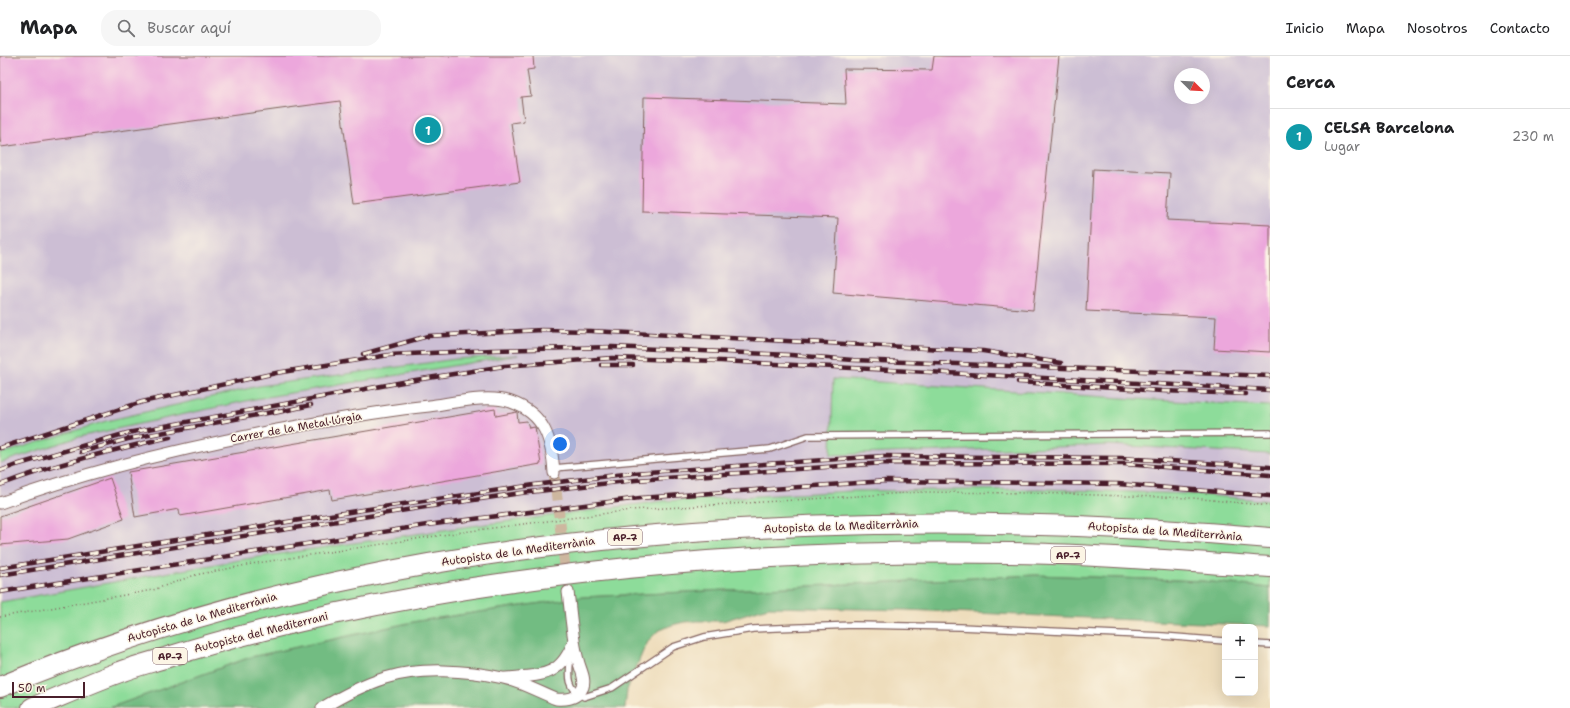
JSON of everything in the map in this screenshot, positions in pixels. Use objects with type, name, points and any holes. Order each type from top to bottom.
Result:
[{"type":"highway","name":"Autopista de la Mediterrània","points":[[0,687],[88,652],[145,633],[279,595],[370,574],[560,544],[735,529],[826,525],[934,523],[1103,526],[1270,538]]},
{"type":"highway","name":"Autopista del Mediterrani","points":[[32,708],[121,672],[190,650],[260,631],[379,604],[525,580],[598,571],[792,556],[866,553],[1013,553],[1159,559],[1270,567]]},
{"type":"street","name":"Carrer de la Metal·lúrgia","points":[[0,503],[30,492],[115,466],[212,442],[388,410],[488,399],[510,402],[520,406],[539,421],[546,431],[550,442],[554,471]]},
{"type":"street","points":[[504,678],[556,699],[570,699],[576,697],[583,686],[584,680],[572,645],[568,592]]},
{"type":"street","points":[[322,708],[347,693],[385,678],[409,673],[433,670],[504,678],[547,674],[562,662],[572,645]]},
{"type":"lane","points":[[554,471],[770,449],[808,436],[1270,433]]},
{"type":"lane","points":[[578,694],[584,697],[612,688],[673,647],[704,637],[753,629],[854,625],[952,627],[1163,636],[1222,641]]},
{"type":"lane","points":[[1258,644],[1270,645]]},
{"type":"shaded area","points":[[0,56],[1270,57],[1270,406],[1152,400],[833,379],[831,454],[1110,445],[1270,454],[1270,501],[1193,494],[1045,489],[852,491],[663,501],[464,527],[245,559],[0,602],[0,463],[79,437],[255,399],[513,356],[456,359],[259,386],[106,421],[0,454]]},
{"type":"green space","points":[[518,355],[255,399],[79,437],[0,463],[0,454],[106,421],[259,386],[456,359]]},
{"type":"green space","points":[[833,379],[1152,400],[1270,406],[1270,454],[1110,445],[831,455]]},
{"type":"green space","points":[[1045,489],[1193,494],[1270,501],[1270,588],[1202,581],[1036,575],[583,597],[418,621],[251,657],[109,708],[0,708],[0,602],[245,559],[464,527],[663,501],[852,491]]},
{"type":"green space","points":[[1036,575],[1202,581],[1270,588],[1270,626],[1258,625],[1258,624],[1224,624],[906,610],[768,607],[723,621],[684,622],[658,631],[649,640],[643,651],[627,690],[625,708],[109,708],[251,657],[418,621],[583,597]]},
{"type":"building","points":[[0,56],[533,56],[534,69],[527,70],[531,96],[521,97],[524,121],[511,123],[520,182],[354,204],[340,101],[1,147]]},
{"type":"building","points":[[934,56],[1059,56],[1033,310],[833,293],[838,218],[642,211],[644,97],[846,104],[844,69],[932,70]]},
{"type":"building","points":[[1093,169],[1170,173],[1167,220],[1270,225],[1270,352],[1214,349],[1216,317],[1086,311]]},
{"type":"building","points":[[495,409],[496,416],[517,412],[518,422],[527,421],[529,428],[535,427],[541,464],[332,500],[330,490],[180,516],[179,509],[135,517],[128,472]]},
{"type":"building","points":[[110,478],[124,519],[68,539],[0,545],[0,516]]},
{"type":"tunnel","points":[[554,473],[568,592]]},
{"type":"railway","points":[[363,354],[428,336],[542,330],[591,331],[983,351],[1061,363]]},
{"type":"railway","points":[[0,448],[142,402],[276,373],[389,355],[492,350],[612,347],[791,355],[853,360],[1270,376]]},
{"type":"railway","points":[[0,471],[127,433],[403,382],[504,366],[612,358],[721,361],[1270,390]]},
{"type":"railway","points":[[601,365],[633,365]]},
{"type":"railway","points":[[1018,382],[1162,391],[1246,394]]},
{"type":"railway","points":[[274,413],[311,405]]},
{"type":"railway","points":[[81,452],[128,439],[278,411]]},
{"type":"railway","points":[[0,485],[63,464],[170,437]]},
{"type":"railway","points":[[0,568],[362,510],[534,485],[633,473],[884,456],[1121,458],[1270,467]]},
{"type":"railway","points":[[0,575],[419,508],[521,493],[636,480],[885,463],[1124,464],[1270,475]]},
{"type":"railway","points":[[0,592],[427,525],[640,498],[886,481],[1118,484],[1270,496]]},
{"type":"place","name":"CELSA Barcelona","points":[[428,130]]}]
